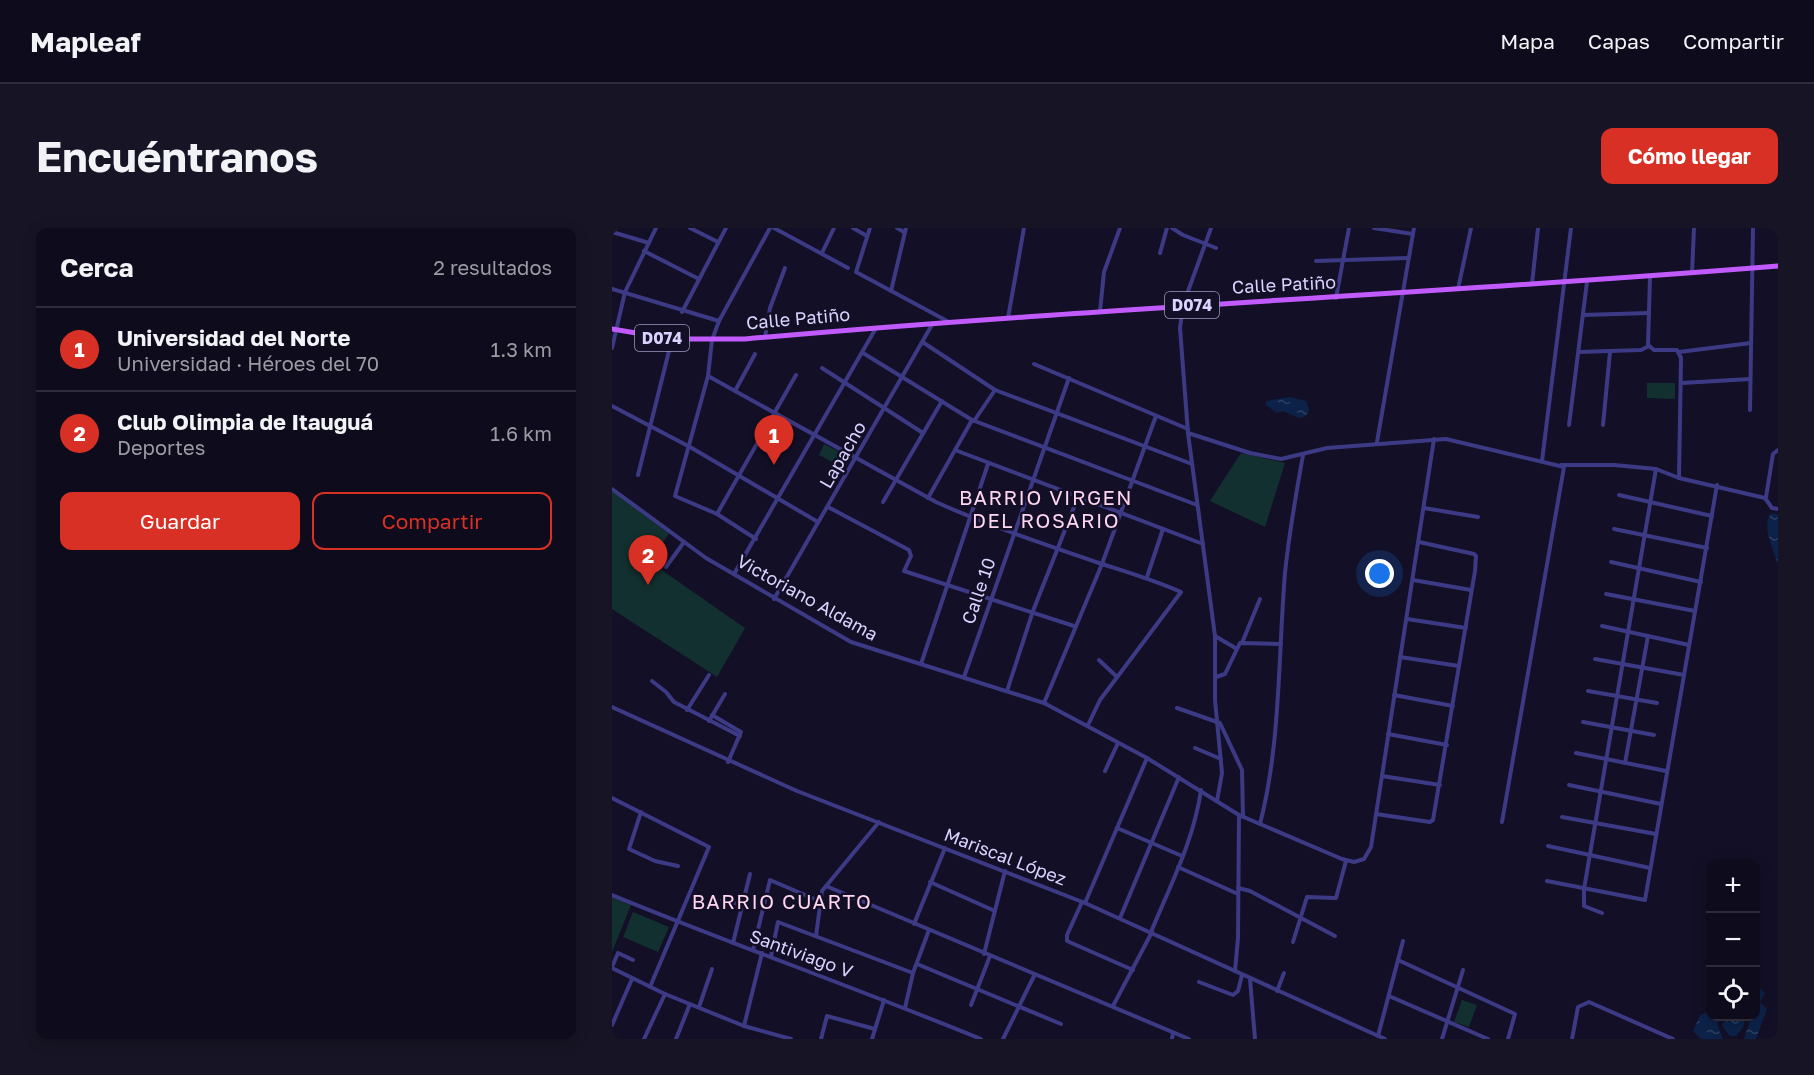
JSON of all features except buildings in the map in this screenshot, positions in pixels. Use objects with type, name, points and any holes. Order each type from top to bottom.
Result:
[{"type":"main road","name":"Calle Patiño","points":[[614,330],[672,339],[765,338],[1183,305],[1564,284],[1778,266]]},
{"type":"street","points":[[612,348],[614,330],[625,292],[656,228]]},
{"type":"street","points":[[690,228],[718,242]]},
{"type":"street","points":[[682,312],[726,228]]},
{"type":"street","points":[[756,539],[717,514],[675,496],[708,376],[712,340],[719,321],[770,228]]},
{"type":"street","points":[[774,228],[848,268]]},
{"type":"street","points":[[822,254],[834,228]]},
{"type":"street","points":[[853,228],[867,236]]},
{"type":"street","points":[[870,228],[856,272],[950,322]]},
{"type":"street","points":[[891,291],[905,230],[897,228]]},
{"type":"street","points":[[1008,318],[1024,228]]},
{"type":"street","points":[[1100,311],[1104,272],[1120,228]]},
{"type":"street","points":[[1160,253],[1169,228],[1183,236],[1216,248]]},
{"type":"street","points":[[1211,228],[1183,305],[1180,328],[1188,431],[1215,636],[1222,773],[1217,801]]},
{"type":"street","points":[[1336,298],[1349,228]]},
{"type":"street","points":[[1374,228],[1413,234]]},
{"type":"street","points":[[1377,442],[1414,228]]},
{"type":"street","points":[[1458,289],[1471,228]]},
{"type":"street","points":[[1532,285],[1538,228]]},
{"type":"street","points":[[1542,461],[1571,228]]},
{"type":"street","points":[[1692,273],[1694,228]]},
{"type":"street","points":[[1750,411],[1753,228]]},
{"type":"street","points":[[612,232],[649,243]]},
{"type":"street","points":[[644,251],[699,279]]},
{"type":"street","points":[[1316,261],[1408,258]]},
{"type":"street","points":[[765,338],[770,308],[785,268]]},
{"type":"street","points":[[1649,346],[1650,277]]},
{"type":"street","points":[[1569,425],[1587,282]]},
{"type":"street","points":[[612,289],[682,312],[719,321]]},
{"type":"street","points":[[1583,315],[1649,313]]},
{"type":"street","name":"Lapacho","points":[[774,599],[924,343],[933,323]]},
{"type":"street","points":[[734,574],[876,328]]},
{"type":"street","points":[[638,475],[672,339]]},
{"type":"street","points":[[924,343],[995,390],[1144,448],[1192,464]]},
{"type":"street","points":[[1579,352],[1610,352],[1649,346],[1654,350],[1674,349],[1679,352],[1751,343]]},
{"type":"street","points":[[1603,425],[1610,352]]},
{"type":"street","points":[[1679,352],[1682,383],[1679,478]]},
{"type":"street","points":[[863,353],[973,421],[1197,505]]},
{"type":"street","points":[[735,391],[755,354]]},
{"type":"street","points":[[1034,364],[1188,431],[1275,458],[1327,448],[1377,442],[1456,440],[1561,465],[1614,465],[1656,469],[1679,478],[1766,498]]},
{"type":"street","points":[[822,368],[923,433]]},
{"type":"street","points":[[717,514],[796,375]]},
{"type":"street","points":[[708,376],[927,498],[970,518],[1102,564],[1148,577],[1181,592],[1096,707],[1088,725]]},
{"type":"street","name":"Calle 10","points":[[964,677],[1069,378]]},
{"type":"street","points":[[1682,383],[1750,379]]},
{"type":"street","points":[[927,498],[973,421],[995,390]]},
{"type":"street","points":[[883,502],[942,401]]},
{"type":"street","points":[[612,406],[690,447],[818,522]]},
{"type":"street","points":[[1044,703],[1074,626],[1102,564],[1156,416]]},
{"type":"street","points":[[1293,942],[1308,897],[1320,899],[1337,896],[1346,861],[1360,861],[1368,854],[1434,439]]},
{"type":"street","points":[[955,450],[1204,544]]},
{"type":"street","points":[[1778,450],[1773,454],[1766,498],[1772,508],[1778,509]]},
{"type":"street","points":[[1260,824],[1270,785],[1274,752],[1285,572],[1303,454]]},
{"type":"street","points":[[921,664],[988,464]]},
{"type":"street","points":[[1502,822],[1564,469],[1561,465]]},
{"type":"street","points":[[1602,913],[1584,906],[1584,889],[1656,469]]},
{"type":"street","points":[[1547,881],[1645,900],[1717,485]]},
{"type":"street","name":"Victoriano Aldama","points":[[612,489],[684,542],[774,599],[851,642],[1044,703],[1147,758],[1241,816],[1346,861]]},
{"type":"street","points":[[1619,495],[1712,516]]},
{"type":"street","points":[[1006,691],[1033,611],[1078,497]]},
{"type":"street","points":[[828,507],[909,550],[911,556],[904,571],[946,587],[1033,611],[1074,626]]},
{"type":"street","points":[[1424,508],[1478,517]]},
{"type":"street","points":[[1148,577],[1163,529]]},
{"type":"street","points":[[1614,529],[1707,548]]},
{"type":"street","points":[[666,567],[684,542]]},
{"type":"street","points":[[1376,814],[1430,822],[1435,816],[1466,628],[1476,556],[1419,542]]},
{"type":"street","points":[[1611,562],[1701,582]]},
{"type":"street","points":[[1413,580],[1471,590]]},
{"type":"street","points":[[1606,594],[1695,611]]},
{"type":"street","points":[[1216,676],[1225,674],[1242,643],[1260,598]]},
{"type":"street","points":[[1407,619],[1466,628]]},
{"type":"street","points":[[1602,626],[1689,645]]},
{"type":"street","points":[[1215,636],[1237,649]]},
{"type":"street","points":[[1625,763],[1648,636]]},
{"type":"street","points":[[1242,643],[1281,644]]},
{"type":"street","points":[[1400,657],[1459,666]]},
{"type":"street","points":[[1595,659],[1684,675]]},
{"type":"street","points":[[1099,660],[1117,677]]},
{"type":"street","points":[[687,710],[709,675]]},
{"type":"street","points":[[652,681],[674,702],[740,736]]},
{"type":"street","points":[[1588,691],[1657,703]]},
{"type":"street","points":[[709,721],[725,694]]},
{"type":"street","points":[[1395,695],[1453,706]]},
{"type":"street","name":"Mariscal López","points":[[612,707],[728,762],[1083,902],[1385,1039]]},
{"type":"street","points":[[1177,708],[1218,722],[1242,770],[1235,971]]},
{"type":"street","points":[[712,715],[741,730],[728,762]]},
{"type":"street","points":[[1583,722],[1654,735]]},
{"type":"street","points":[[1388,734],[1447,745]]},
{"type":"street","points":[[1106,771],[1118,743]]},
{"type":"street","points":[[1195,748],[1221,759]]},
{"type":"street","points":[[1576,753],[1666,771]]},
{"type":"street","points":[[1133,970],[1067,940],[1067,935],[1147,758]]},
{"type":"street","points":[[1382,776],[1440,785]]},
{"type":"street","points":[[1120,918],[1179,777]]},
{"type":"street","points":[[1569,785],[1661,804]]},
{"type":"street","points":[[1113,1006],[1152,932],[1198,810],[1201,790]]},
{"type":"street","points":[[612,798],[709,847],[650,987]]},
{"type":"street","points":[[641,812],[629,849],[655,861],[678,866]]},
{"type":"street","points":[[1562,817],[1656,834]]},
{"type":"street","points":[[816,936],[819,902],[826,886],[879,822]]},
{"type":"street","points":[[1117,828],[1182,856]]},
{"type":"street","points":[[1548,846],[1650,868]]},
{"type":"street","points":[[914,924],[945,848]]},
{"type":"street","points":[[1178,867],[1238,891],[1250,891],[1335,936]]},
{"type":"street","points":[[984,954],[1005,871]]},
{"type":"street","points":[[733,943],[750,874]]},
{"type":"street","points":[[753,950],[770,880],[819,902]]},
{"type":"street","points":[[930,882],[995,911]]},
{"type":"street","points":[[826,886],[1034,976],[1113,1006],[1189,1039]]},
{"type":"street","name":"Santiviago V","points":[[612,895],[981,1039]]},
{"type":"street","points":[[722,900],[742,905]]},
{"type":"street","points":[[771,956],[778,922],[914,974]]},
{"type":"street","points":[[905,1008],[929,930]]},
{"type":"street","points":[[1378,1036],[1402,941]]},
{"type":"street","points":[[633,960],[618,953],[612,967],[664,994],[744,1026],[791,1039]]},
{"type":"street","points":[[744,1026],[762,953]]},
{"type":"street","points":[[970,1005],[990,956]]},
{"type":"street","points":[[1398,960],[1515,1014],[1508,1039]]},
{"type":"street","points":[[917,964],[1061,1024]]},
{"type":"street","points":[[699,1007],[712,969]]},
{"type":"street","points":[[1442,1039],[1463,970]]},
{"type":"street","points":[[1277,991],[1284,973]]},
{"type":"street","points":[[1199,982],[1233,995],[1238,991],[1242,975]]},
{"type":"street","points":[[1003,1039],[1034,976]]},
{"type":"street","points":[[1250,978],[1255,1039]]},
{"type":"street","points":[[612,1026],[632,979]]},
{"type":"street","points":[[644,1039],[664,994]]},
{"type":"street","points":[[1389,996],[1488,1039]]},
{"type":"street","points":[[872,1039],[884,1000]]},
{"type":"street","points":[[1572,1039],[1578,1007],[1584,1002],[1673,1039]]},
{"type":"street","points":[[676,1039],[690,1004]]},
{"type":"street","points":[[821,1039],[827,1016],[875,1029]]},
{"type":"street","points":[[1172,1039],[1173,1033]]},
{"type":"green space","points":[[1647,383],[1675,383],[1675,399],[1647,398]]},
{"type":"green space","points":[[824,444],[842,453],[836,464],[819,455]]},
{"type":"green space","points":[[1241,453],[1285,463],[1265,527],[1210,501]]},
{"type":"green space","points":[[612,489],[670,532],[650,562],[745,628],[717,677],[612,609]]},
{"type":"green space","points":[[612,897],[631,905],[612,952]]},
{"type":"green space","points":[[633,912],[669,927],[658,952],[623,937]]},
{"type":"green space","points":[[1462,1000],[1477,1005],[1469,1027],[1454,1022]]},
{"type":"water","points":[[1290,397],[1306,401],[1309,410],[1306,416],[1299,418],[1283,411],[1277,413],[1266,405],[1266,401]]},
{"type":"water","points":[[1772,513],[1778,515],[1778,565],[1767,524]]},
{"type":"water","points":[[1760,990],[1765,993],[1760,1002]]},
{"type":"water","points":[[1760,1002],[1767,1009],[1756,1039],[1744,1039],[1750,1021],[1760,1021]]},
{"type":"water","points":[[1706,1013],[1706,1021],[1718,1021],[1723,1039],[1701,1039],[1693,1031],[1700,1015]]},
{"type":"water","points":[[1724,1021],[1745,1021],[1736,1036],[1730,1036],[1722,1026]]},
{"type":"place","name":"Universidad del Norte","points":[[774,465]]},
{"type":"place","name":"Club Olimpia de Itauguá","points":[[648,585]]},
{"type":"district","name":"BARRIO VIRGEN DEL ROSARIO","points":[[1046,510]]},
{"type":"district","name":"BARRIO CUARTO","points":[[782,902]]}]
